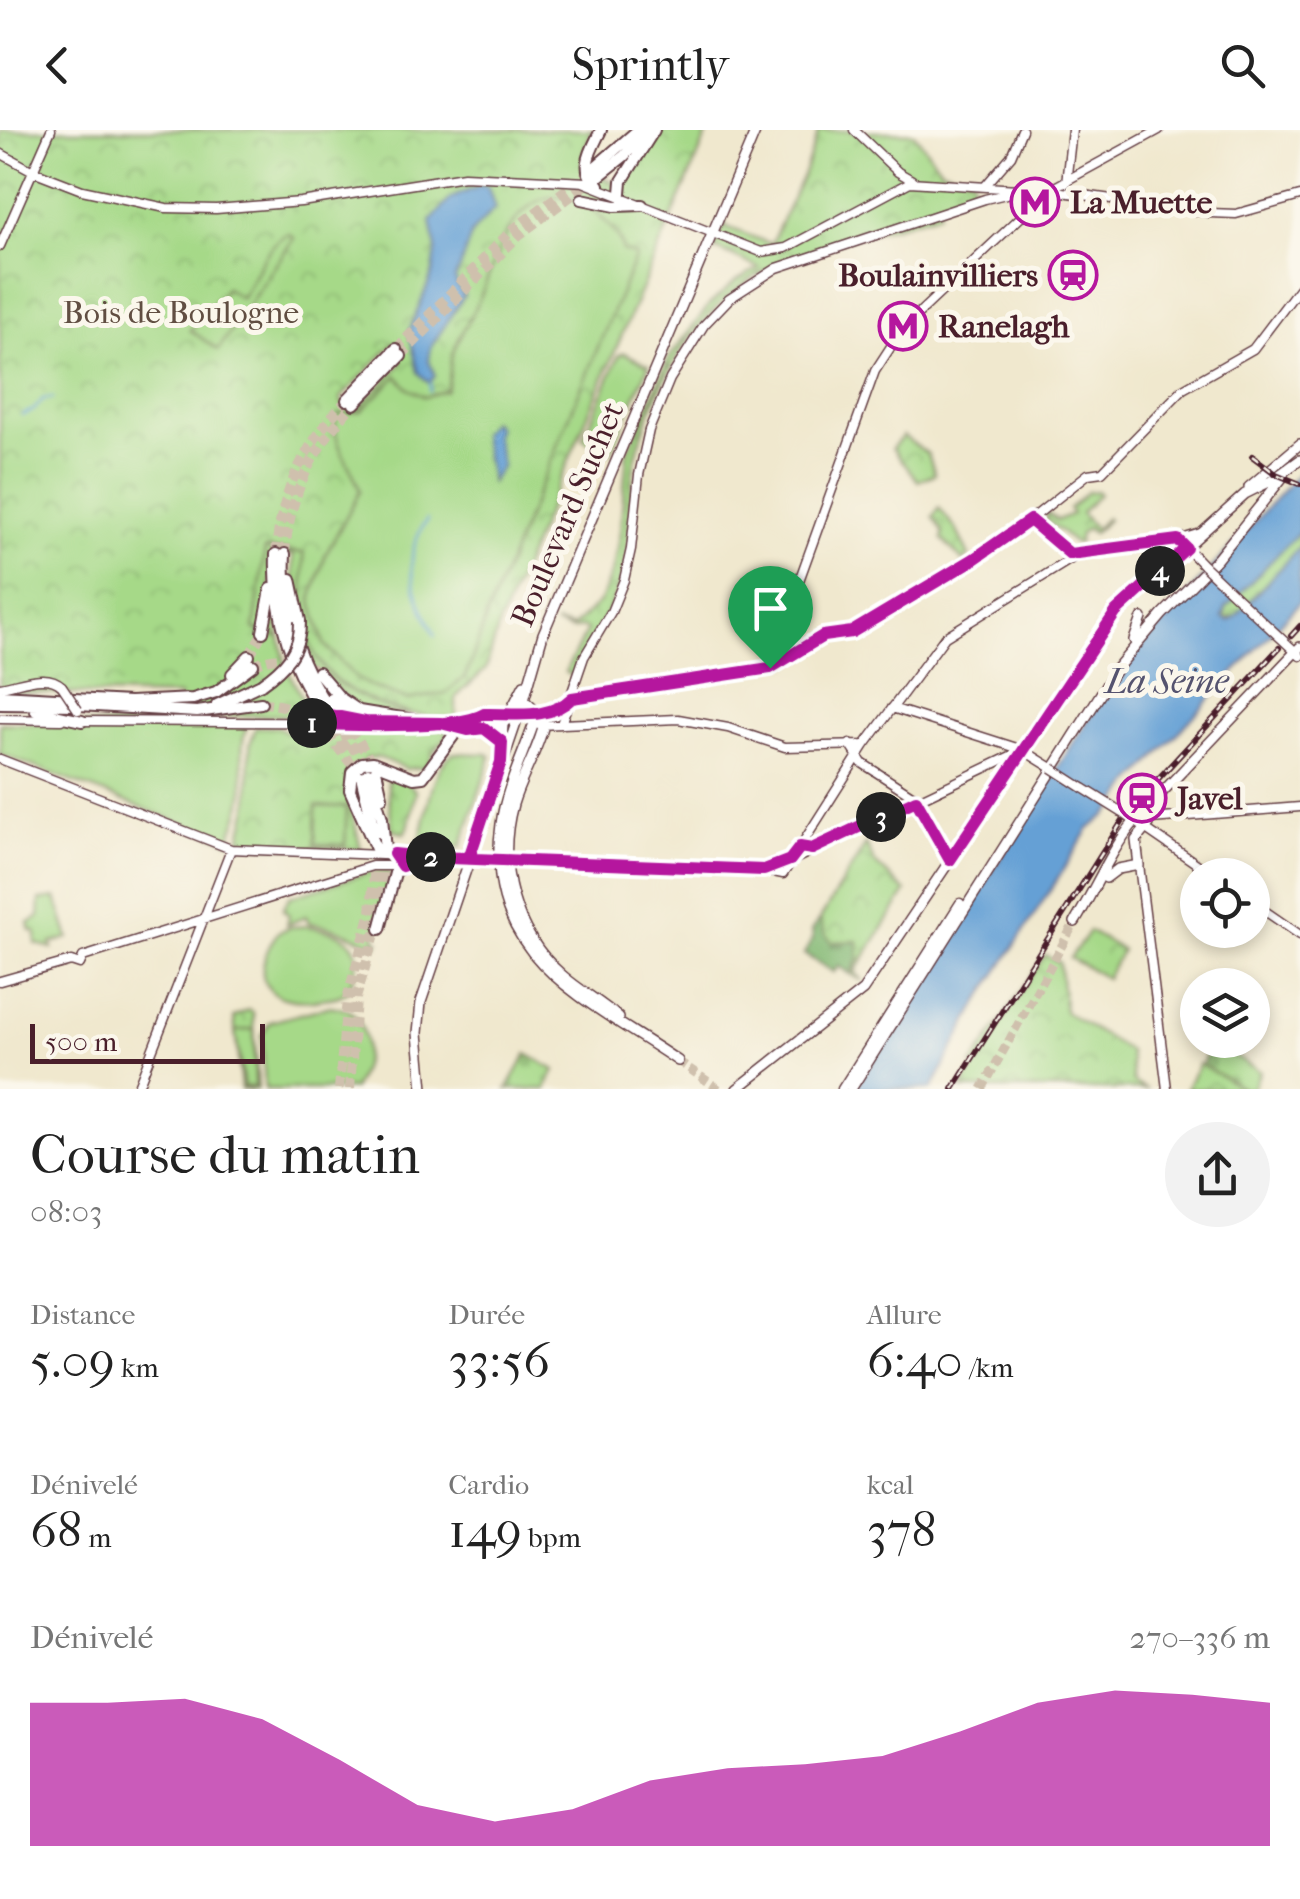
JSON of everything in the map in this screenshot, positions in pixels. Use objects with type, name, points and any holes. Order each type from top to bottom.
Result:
[{"type":"highway","points":[[597,176],[620,140],[622,130]]},
{"type":"highway","points":[[597,176],[638,130]]},
{"type":"highway","points":[[597,176],[651,130]]},
{"type":"highway","points":[[621,193],[622,180],[651,130]]},
{"type":"highway","points":[[597,176],[586,172],[598,134]]},
{"type":"highway","points":[[581,181],[582,165],[590,156]]},
{"type":"highway","points":[[582,199],[615,206],[642,205]]},
{"type":"highway","points":[[350,402],[399,352]]},
{"type":"highway","points":[[281,554],[290,620],[326,716]]},
{"type":"highway","points":[[281,554],[290,620],[288,662],[326,716]]},
{"type":"highway","points":[[263,632],[281,554]]},
{"type":"highway","points":[[146,710],[216,705],[262,684],[292,654],[299,640],[290,620]]},
{"type":"highway","points":[[0,695],[174,701],[218,684],[251,661]]},
{"type":"highway","points":[[326,716],[318,672],[340,698],[359,711],[436,723]]},
{"type":"highway","points":[[0,706],[79,704],[197,712],[260,703]]},
{"type":"highway","points":[[0,706],[80,716]]},
{"type":"highway","points":[[380,852],[350,790],[352,772],[373,762],[414,778],[423,777],[460,724]]},
{"type":"highway","points":[[368,773],[381,787],[380,852],[372,815],[368,773]]},
{"type":"highway","points":[[380,929],[395,873],[402,866]]},
{"type":"main road","name":"Boulevard Suchet","points":[[501,762],[545,628],[756,130]]},
{"type":"main road","points":[[1246,494],[1300,444]]},
{"type":"main road","points":[[738,1089],[863,990],[1116,612],[1182,544],[1202,533],[1256,487],[1300,462]]},
{"type":"main road","points":[[1117,668],[1300,462]]},
{"type":"main road","points":[[1256,487],[1262,476]]},
{"type":"main road","points":[[850,1089],[1117,668],[1138,634],[1142,618]]},
{"type":"main road","points":[[1136,818],[1139,865],[1111,872],[1077,923],[1112,853],[1136,818],[1298,649]]},
{"type":"main road","name":"Boulevard Suchet","points":[[502,725],[519,706]]},
{"type":"main road","points":[[519,706],[538,726]]},
{"type":"main road","points":[[423,1089],[420,1008],[501,762],[502,725],[538,726]]},
{"type":"main road","points":[[538,726],[512,807],[503,859],[515,905],[542,954],[572,984],[678,1060]]},
{"type":"main road","points":[[960,902],[969,898],[991,867]]},
{"type":"street","points":[[0,246],[51,130]]},
{"type":"street","points":[[854,130],[898,172],[916,182]]},
{"type":"street","points":[[987,193],[1011,156],[1022,130]]},
{"type":"street","points":[[1055,190],[1072,130]]},
{"type":"street","points":[[770,668],[874,373],[903,328],[1041,198],[1159,130]]},
{"type":"street","points":[[0,153],[33,171],[106,197],[166,208],[304,201],[464,176],[581,181],[597,176],[621,193],[674,218]]},
{"type":"street","points":[[898,172],[904,184]]},
{"type":"street","points":[[581,181],[751,250],[777,251],[904,184],[971,186],[987,193]]},
{"type":"street","points":[[559,724],[584,658],[611,612],[624,580],[638,475],[649,430],[676,367],[715,312],[745,286],[776,268],[987,193],[1055,190],[1232,214],[1300,196]]},
{"type":"street","points":[[538,726],[568,702],[770,668],[823,636],[852,632],[974,559],[1088,474],[1104,470],[1181,392],[1253,349],[1300,287]]},
{"type":"street","points":[[1030,520],[1070,554],[1182,544],[1280,638],[1298,649]]},
{"type":"street","points":[[0,759],[231,848],[764,870],[783,874],[801,852],[858,756],[945,636],[1070,560],[1070,554]]},
{"type":"street","points":[[0,687],[45,678],[56,680],[80,716]]},
{"type":"street","points":[[460,724],[519,706]]},
{"type":"street","points":[[892,708],[1023,750],[1136,818],[1190,858]]},
{"type":"street","points":[[557,709],[561,711],[559,724]]},
{"type":"street","points":[[326,716],[365,722]]},
{"type":"street","points":[[0,719],[326,716],[365,722],[484,728],[502,725]]},
{"type":"street","points":[[538,726],[678,719],[728,728],[785,747],[866,745]]},
{"type":"street","points":[[484,728],[502,742]]},
{"type":"street","points":[[850,744],[862,763],[916,800],[950,860]]},
{"type":"street","points":[[764,870],[1023,750]]},
{"type":"street","points":[[1136,818],[1300,807]]},
{"type":"street","points":[[137,1089],[231,848]]},
{"type":"street","points":[[380,852],[402,866]]},
{"type":"street","points":[[372,866],[380,852]]},
{"type":"street","points":[[0,982],[372,866],[402,866],[424,857]]},
{"type":"street","points":[[1139,865],[1167,1089]]},
{"type":"street","points":[[842,1089],[960,902]]},
{"type":"street","points":[[1270,914],[1300,935]]},
{"type":"green space","name":"Bois de Boulogne","points":[[0,130],[592,130],[583,154],[594,162],[603,178],[623,185],[660,130],[709,130],[500,622],[486,669],[456,697],[456,719],[388,707],[365,698],[327,671],[314,653],[304,621],[304,553],[265,549],[254,629],[280,637],[286,667],[308,709],[305,715],[180,717],[180,696],[0,692]],"holes":[[[394,343],[399,346],[402,363],[360,406],[342,403],[341,398]]]},
{"type":"green space","points":[[819,130],[914,133],[941,169],[973,178],[972,190],[937,206],[939,213],[828,245],[765,271],[740,287],[698,327],[666,377],[643,432],[635,460],[627,546],[618,588],[573,677],[565,672],[587,630],[555,624],[573,627],[600,601],[613,569],[620,532],[627,453],[669,358],[710,304],[759,268],[717,249],[713,251],[725,223],[771,244],[805,171]]},
{"type":"green space","points":[[561,196],[591,203],[617,235],[623,251],[636,256],[464,678],[446,693],[407,700],[356,678],[324,644],[311,599],[326,554],[360,491],[336,434],[338,414],[361,411],[397,376],[409,389],[425,397],[446,390],[453,352],[506,235],[528,207]]},
{"type":"green space","points":[[288,233],[294,238],[218,350],[190,330],[226,288],[241,298],[267,254]]},
{"type":"green space","points":[[624,353],[649,365],[610,453],[583,439],[619,355]]},
{"type":"green space","points":[[903,436],[928,454],[935,474],[918,481],[892,448]]},
{"type":"green space","points":[[1087,492],[1099,494],[1081,513],[1095,529],[1108,520],[1093,533],[1087,528],[1078,543],[1045,519],[1047,513],[1057,520],[1072,514],[1069,509]]},
{"type":"green space","points":[[939,508],[956,529],[969,556],[963,561],[942,539],[943,532],[933,517]]},
{"type":"green space","points":[[1300,531],[1300,546],[1236,616],[1224,620],[1226,608]]},
{"type":"green space","points":[[244,540],[305,553],[304,620],[294,589],[293,555],[272,554],[270,586],[284,661],[274,637],[254,629]]},
{"type":"green space","points":[[304,624],[315,656],[336,681],[407,715],[362,711],[317,672],[301,642]]},
{"type":"green space","points":[[0,723],[247,726],[242,751],[243,796],[229,841],[0,754]]},
{"type":"green space","points":[[256,727],[278,727],[287,732],[295,727],[446,729],[448,736],[426,767],[406,769],[378,757],[367,758],[347,793],[361,849],[239,845],[249,802],[250,744]]},
{"type":"green space","points":[[453,753],[491,757],[461,847],[422,847],[419,843],[434,782]]},
{"type":"green space","points":[[382,771],[405,778],[416,792],[404,833],[392,830],[387,777],[383,777]]},
{"type":"green space","points":[[316,806],[347,807],[345,845],[315,844]]},
{"type":"green space","points":[[866,844],[874,862],[906,892],[855,972],[863,981],[851,974],[859,958],[858,941],[832,942],[820,919]]},
{"type":"green space","points":[[370,872],[388,873],[391,877],[375,939],[379,941],[377,945],[309,923],[306,916],[287,925],[289,915],[283,910],[289,897]]},
{"type":"green space","points":[[56,898],[69,938],[51,943],[52,948],[36,944],[36,931],[31,931],[29,923],[39,917],[40,900]]},
{"type":"green space","points":[[820,919],[825,934],[858,941],[859,958],[851,974],[838,966],[834,972],[804,954]]},
{"type":"green space","points":[[307,926],[338,934],[355,949],[354,976],[339,996],[287,999],[267,986],[264,963],[278,932]]},
{"type":"green space","points":[[1089,931],[1122,950],[1106,978],[1070,958]]},
{"type":"green space","points":[[1045,955],[1059,962],[1065,1012],[1129,1051],[1133,1082],[1145,1089],[962,1089],[972,1065]]},
{"type":"green space","points":[[330,1006],[347,1009],[364,1035],[363,1067],[353,1089],[265,1089],[262,1035],[270,1022]]},
{"type":"green space","points":[[253,1012],[258,1089],[241,1089],[234,1017]]},
{"type":"green space","points":[[254,1029],[255,1086],[244,1087],[235,1031]]},
{"type":"green space","points":[[527,1054],[555,1070],[546,1089],[507,1089]]},
{"type":"green space","points":[[1205,1058],[1237,1058],[1260,1071],[1253,1089],[1244,1089],[1202,1065]]},
{"type":"green space","points":[[1201,1065],[1244,1089],[1186,1089]]},
{"type":"water","points":[[482,185],[488,187],[495,208],[472,233],[455,279],[464,296],[431,347],[429,360],[435,376],[429,383],[418,372],[409,331],[433,272],[436,250],[431,221],[451,198]]},
{"type":"water","points":[[491,421],[497,427],[495,435],[502,466],[491,482],[481,434]]},
{"type":"water","name":"La Seine","points":[[1300,472],[1300,531],[1226,608],[1223,618],[1229,621],[1236,616],[1300,546],[1300,602],[1130,785],[1110,812],[1089,829],[975,1008],[932,1089],[854,1089],[1122,666]]},
{"type":"waterway","points":[[430,383],[430,391]]},
{"type":"waterway","points":[[22,415],[34,410],[43,399],[53,398]]},
{"type":"waterway","points":[[427,520],[413,549],[412,564],[416,592],[435,635]]},
{"type":"tunnel","points":[[396,349],[511,231],[593,169]]},
{"type":"tunnel","points":[[401,356],[519,235],[591,181]]},
{"type":"tunnel","points":[[276,554],[283,510],[297,470],[319,434],[347,400]]},
{"type":"tunnel","points":[[285,554],[292,512],[306,473],[326,437],[354,404]]},
{"type":"tunnel","points":[[249,656],[263,632]]},
{"type":"tunnel","points":[[253,665],[286,658],[318,672]]},
{"type":"tunnel","points":[[261,703],[278,705],[307,717],[360,775]]},
{"type":"tunnel","points":[[344,715],[375,769]]},
{"type":"tunnel","points":[[324,716],[349,752]]},
{"type":"tunnel","points":[[335,718],[368,773]]},
{"type":"tunnel","points":[[339,1089],[347,999],[371,912],[376,849]]},
{"type":"tunnel","points":[[350,1089],[356,998],[381,914],[384,859]]},
{"type":"tunnel","points":[[982,1089],[1075,922]]},
{"type":"tunnel","points":[[678,1061],[719,1089]]},
{"type":"railway","points":[[1252,456],[1276,474],[1300,484]]},
{"type":"railway","points":[[1291,636],[1300,626]]},
{"type":"railway","points":[[1133,806],[1279,648]]},
{"type":"railway","points":[[953,1089],[1123,820]]},
{"type":"place","name":"La Muette","points":[[1035,202]]},
{"type":"place","name":"Boulainvilliers","points":[[1073,275]]},
{"type":"place","name":"Ranelagh","points":[[903,326]]},
{"type":"place","name":"Javel","points":[[1142,798]]},
{"type":"route","points":[[770,668],[572,698],[567,704],[541,714],[484,714],[441,723],[297,722],[330,715],[365,722],[441,723],[468,730],[484,728],[502,742],[501,762],[469,858],[424,857],[402,866],[394,854],[424,857],[764,870],[790,860],[800,847],[812,849],[916,800],[950,860],[1116,612],[1186,548],[1178,540],[1070,554],[1030,520],[974,559],[852,632],[823,636],[770,668]]}]
